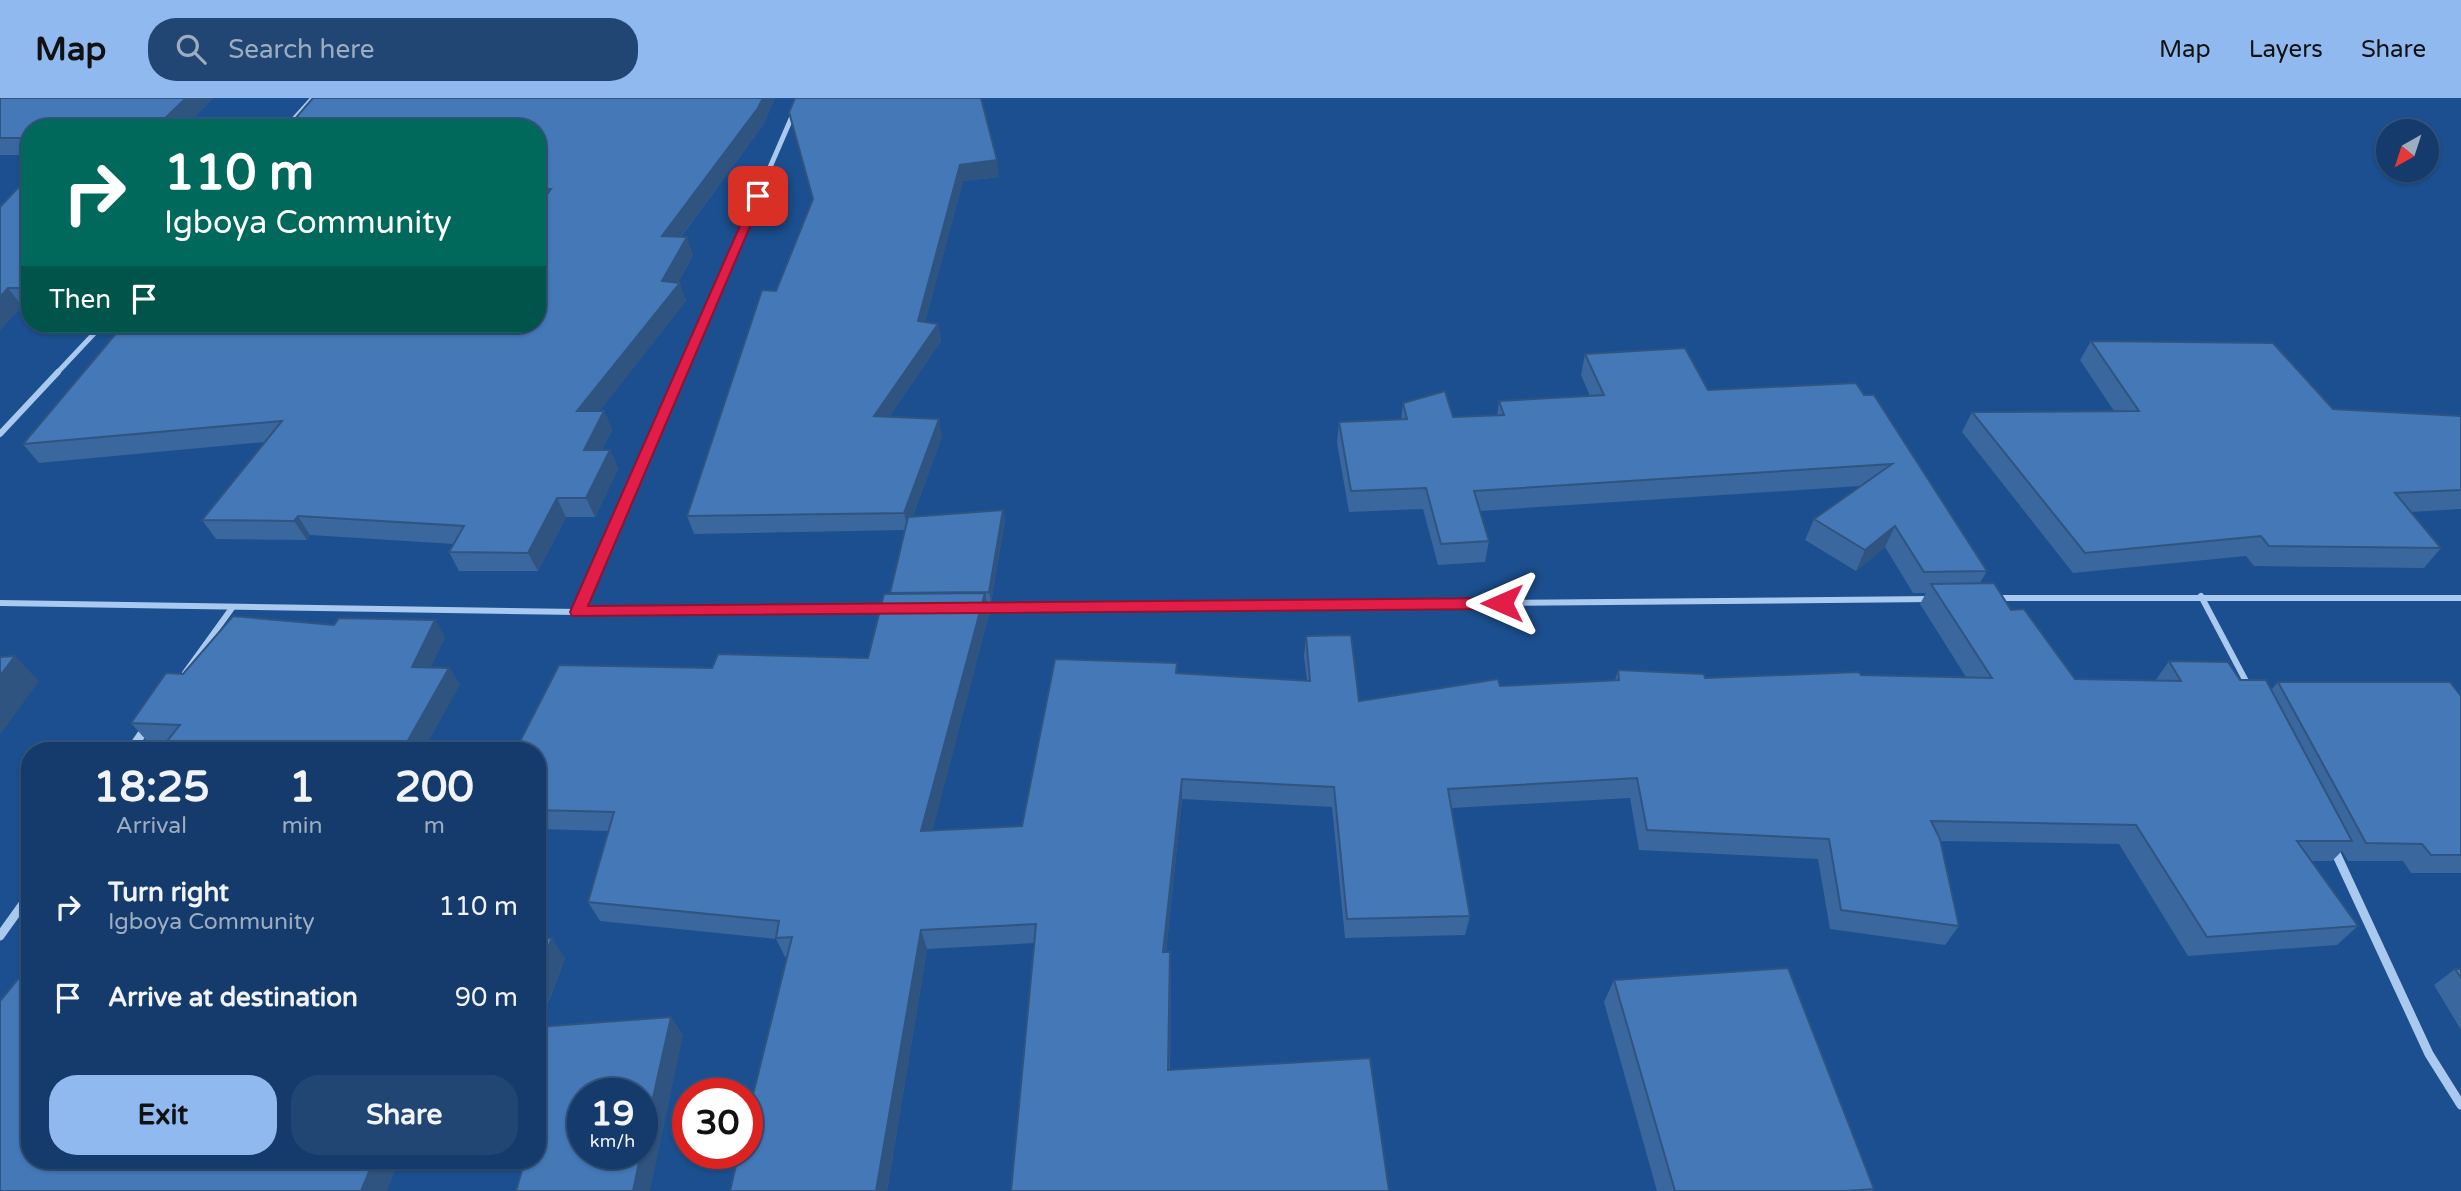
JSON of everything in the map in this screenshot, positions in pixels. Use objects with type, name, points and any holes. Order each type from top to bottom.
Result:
[{"type":"street","points":[[294,119],[313,98]]},
{"type":"street","points":[[578,612],[800,98]]},
{"type":"street","points":[[0,433],[94,333]]},
{"type":"street","points":[[2201,596],[2253,695]]},
{"type":"street","points":[[1992,598],[2461,598]]},
{"type":"street","points":[[970,608],[1936,599]]},
{"type":"street","points":[[0,603],[578,612],[900,609]]},
{"type":"street","points":[[177,685],[232,608]]},
{"type":"street","points":[[137,742],[154,718]]},
{"type":"street","points":[[2330,842],[2429,1054],[2461,1105]]},
{"type":"street","points":[[0,936],[21,907]]},
{"type":"building","points":[[0,98],[186,98],[164,119],[21,119],[21,138],[0,138]]},
{"type":"building","points":[[313,98],[763,98],[662,236],[687,237],[662,281],[680,283],[577,411],[604,411],[584,450],[610,450],[586,498],[557,498],[528,553],[449,552],[464,526],[298,516],[294,521],[202,520],[282,421],[23,444],[116,333],[546,333],[546,196],[551,189],[546,189],[546,119],[295,119]]},
{"type":"building","points":[[795,98],[981,98],[997,160],[960,165],[918,321],[938,324],[874,416],[939,419],[904,513],[687,516],[762,290],[776,291],[813,199],[789,112]]},
{"type":"building","points":[[21,185],[21,288],[8,288],[0,297],[0,207]]},
{"type":"building","points":[[2091,341],[2273,343],[2333,409],[2461,416],[2461,490],[2395,493],[2441,548],[2269,546],[2261,536],[2085,553],[1972,412],[2139,411]]},
{"type":"building","points":[[1685,348],[1708,390],[1856,383],[1864,395],[1874,395],[1987,571],[1924,572],[1895,526],[1865,550],[1814,519],[1892,464],[1474,491],[1489,541],[1441,544],[1426,488],[1351,491],[1339,422],[1407,419],[1403,403],[1445,391],[1453,417],[1504,415],[1499,401],[1604,395],[1585,354]]},
{"type":"building","points":[[1003,510],[989,592],[890,593],[908,517]]},
{"type":"building","points":[[1994,583],[2011,610],[2024,609],[2075,679],[2181,681],[2169,661],[2228,662],[2240,680],[2266,680],[2352,841],[2297,841],[2358,926],[2207,937],[2136,825],[1931,821],[1940,839],[1959,926],[1841,910],[1829,839],[1647,830],[1637,778],[1448,789],[1470,916],[1347,919],[1334,787],[1182,779],[1163,952],[1170,952],[1168,1070],[1370,1058],[1389,1191],[1011,1191],[1036,924],[921,930],[876,1191],[730,1191],[735,1169],[763,1169],[763,1078],[757,1078],[792,937],[776,938],[779,921],[588,902],[614,812],[546,810],[546,742],[520,742],[559,665],[712,668],[718,654],[868,658],[884,594],[985,593],[921,831],[1022,826],[1055,659],[1177,663],[1176,673],[1310,681],[1306,636],[1351,635],[1359,701],[1498,679],[1500,686],[1619,680],[1618,670],[1704,674],[1705,678],[1859,672],[1861,675],[1992,678],[1931,584]]},
{"type":"building","points":[[233,616],[334,625],[339,618],[435,620],[412,667],[449,668],[407,742],[166,742],[180,725],[131,723],[166,673],[183,674]]},
{"type":"building","points":[[15,656],[0,676],[0,657]]},
{"type":"building","points":[[2278,682],[2450,682],[2461,696],[2461,855],[2431,855],[2422,844],[2366,843]]},
{"type":"building","points":[[546,938],[552,938],[546,953]]},
{"type":"building","points":[[1788,968],[1874,1189],[1675,1191],[1614,980]]},
{"type":"building","points":[[18,979],[21,980],[21,1169],[370,1169],[361,1191],[0,1191],[0,1001]]},
{"type":"building","points":[[671,1017],[657,1078],[567,1078],[567,1169],[638,1169],[633,1191],[516,1191],[522,1169],[546,1169],[546,1026]]},
{"type":"route","points":[[758,196],[578,612],[1502,603]]}]
